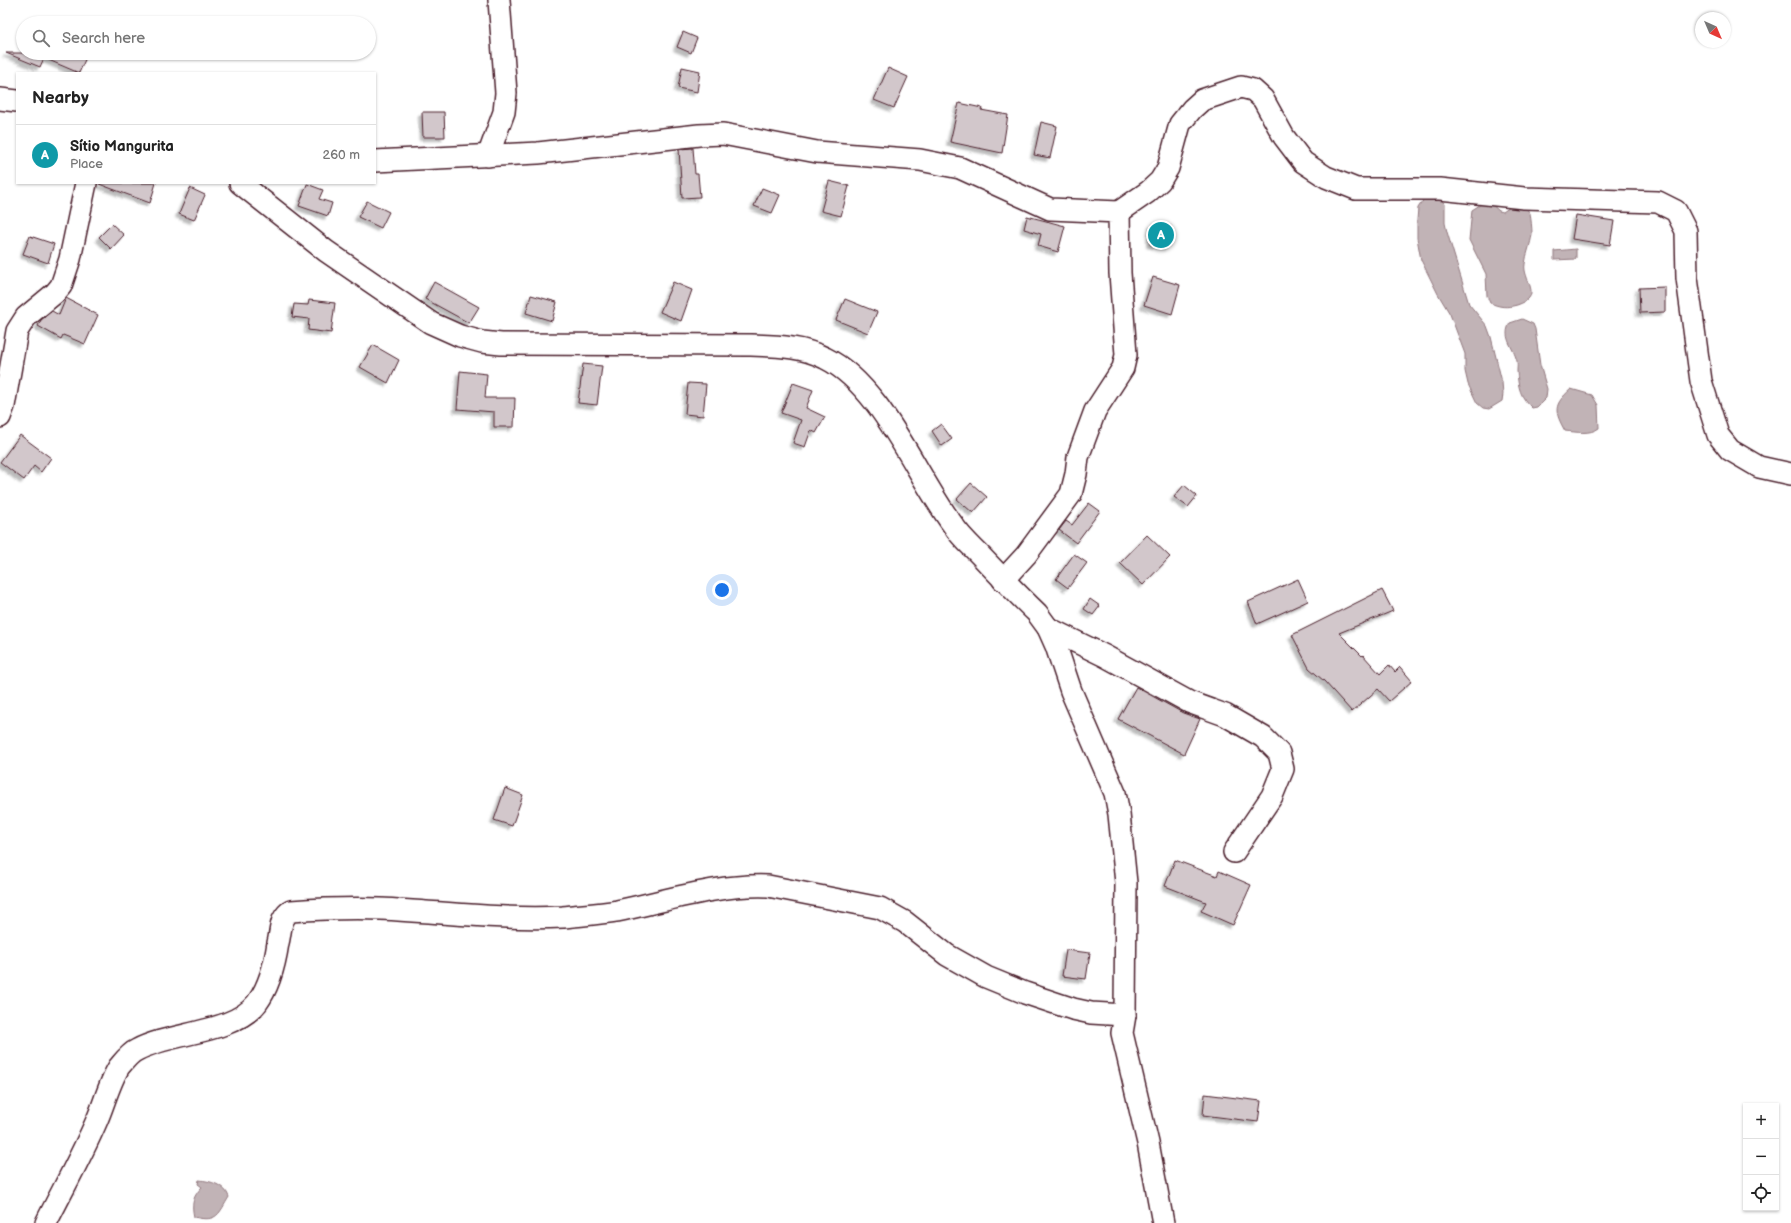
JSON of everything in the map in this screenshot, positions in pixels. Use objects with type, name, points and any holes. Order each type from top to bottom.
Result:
[{"type":"street","points":[[488,156],[504,112],[506,93],[499,0]]},
{"type":"street","points":[[376,161],[538,153],[691,135],[723,134],[816,152],[920,160],[953,167],[976,174],[1050,209],[1119,212],[1148,192],[1160,181],[1168,168],[1180,124],[1192,108],[1202,100],[1241,87],[1253,90],[1263,99],[1284,137],[1303,162],[1326,177],[1356,189],[1440,189],[1524,198],[1658,202],[1676,212],[1686,231],[1687,278],[1701,381],[1718,435],[1730,450],[1760,467],[1791,474]]},
{"type":"street","points":[[0,99],[16,101]]},
{"type":"street","points":[[0,417],[4,406],[17,331],[26,317],[55,293],[61,286],[70,259],[86,184]]},
{"type":"street","points":[[241,184],[333,256],[431,323],[460,336],[482,342],[502,344],[751,345],[791,347],[824,357],[844,369],[865,390],[882,412],[928,489],[953,526],[1003,580],[1037,613],[1048,628],[1056,646],[1071,691],[1115,793],[1119,814],[1126,883],[1125,1015],[1122,1032],[1148,1143],[1163,1223]]},
{"type":"street","points":[[1003,580],[1026,555],[1071,494],[1078,457],[1095,411],[1123,368],[1126,355],[1120,273],[1119,212]]},
{"type":"street","points":[[1048,628],[1105,656],[1189,702],[1225,715],[1263,737],[1279,753],[1283,769],[1272,796],[1234,852]]},
{"type":"street","points":[[46,1223],[97,1121],[118,1068],[124,1060],[136,1050],[165,1040],[219,1026],[239,1017],[256,1004],[269,979],[278,944],[281,924],[286,915],[291,911],[380,909],[487,916],[562,917],[616,911],[699,892],[768,886],[880,908],[905,922],[947,955],[986,977],[1025,993],[1073,1009],[1091,1013],[1125,1015]]},
{"type":"shaded area","points":[[1439,197],[1445,204],[1445,223],[1447,232],[1469,304],[1487,326],[1502,382],[1502,401],[1489,409],[1483,408],[1477,403],[1468,384],[1465,371],[1465,354],[1450,314],[1421,260],[1417,238],[1418,208],[1424,199]]},
{"type":"shaded area","points":[[1483,203],[1490,203],[1499,211],[1503,212],[1513,205],[1525,207],[1530,213],[1532,234],[1525,270],[1531,292],[1530,297],[1517,305],[1503,307],[1490,303],[1487,296],[1486,274],[1469,240],[1472,210]]},
{"type":"shaded area","points":[[1576,249],[1576,259],[1554,260],[1554,251]]},
{"type":"shaded area","points":[[1522,319],[1533,324],[1535,329],[1540,365],[1547,389],[1546,398],[1537,407],[1532,408],[1522,396],[1520,391],[1517,377],[1517,360],[1507,337],[1510,323]]},
{"type":"shaded area","points":[[1571,389],[1592,395],[1598,405],[1599,428],[1591,432],[1565,431],[1557,413],[1557,408],[1558,404]]},
{"type":"shaded area","points":[[199,1180],[217,1184],[224,1189],[229,1197],[220,1212],[213,1218],[202,1219],[194,1217],[194,1200],[202,1187],[198,1184]]},
{"type":"building","points":[[683,32],[697,38],[691,53],[677,47]]},
{"type":"building","points":[[6,53],[16,53],[16,57]]},
{"type":"building","points":[[23,60],[43,60],[40,67]]},
{"type":"building","points":[[49,60],[85,60],[79,72]]},
{"type":"building","points":[[682,67],[700,71],[697,92],[678,88]]},
{"type":"building","points":[[888,68],[908,77],[894,108],[874,100]]},
{"type":"building","points":[[959,103],[982,108],[981,110],[1008,115],[1002,153],[950,142]]},
{"type":"building","points":[[422,112],[444,112],[445,137],[423,137]]},
{"type":"building","points":[[1041,122],[1057,126],[1050,158],[1034,155]]},
{"type":"building","points":[[693,148],[695,174],[698,174],[700,197],[682,198],[679,149]]},
{"type":"building","points":[[829,181],[849,186],[841,216],[821,211]]},
{"type":"building","points":[[99,184],[156,184],[150,203]]},
{"type":"building","points":[[307,184],[323,190],[319,199],[332,203],[328,216],[299,206]]},
{"type":"building","points":[[190,188],[205,195],[194,220],[179,214]]},
{"type":"building","points":[[762,188],[780,195],[772,213],[754,206]]},
{"type":"building","points":[[367,201],[389,212],[381,228],[358,217]]},
{"type":"building","points":[[1576,215],[1614,221],[1610,245],[1572,239]]},
{"type":"building","points":[[1027,216],[1065,226],[1058,252],[1038,246],[1041,234],[1024,229]]},
{"type":"building","points":[[112,224],[124,235],[111,249],[99,237]]},
{"type":"building","points":[[1153,224],[1171,226],[1169,246],[1150,244]]},
{"type":"building","points":[[30,236],[54,244],[48,263],[23,254]]},
{"type":"building","points":[[1153,277],[1180,285],[1172,314],[1144,305]]},
{"type":"building","points":[[434,282],[479,307],[469,323],[425,299]]},
{"type":"building","points":[[673,282],[692,290],[681,321],[660,312]]},
{"type":"building","points":[[1665,287],[1665,312],[1640,313],[1639,288]]},
{"type":"building","points":[[531,295],[557,302],[552,321],[526,313]]},
{"type":"building","points":[[66,298],[98,315],[85,344],[63,335],[61,339],[38,326],[41,320],[52,311],[59,315]]},
{"type":"building","points":[[845,299],[877,312],[868,333],[836,320]]},
{"type":"building","points":[[309,300],[335,303],[331,333],[308,330],[309,319],[292,317],[294,304],[308,305]]},
{"type":"building","points":[[373,345],[399,360],[388,383],[360,367]]},
{"type":"building","points":[[583,364],[602,366],[597,405],[578,403]]},
{"type":"building","points":[[460,371],[487,374],[485,398],[515,398],[514,427],[494,427],[494,412],[457,409]]},
{"type":"building","points":[[688,383],[706,384],[703,416],[685,414]]},
{"type":"building","points":[[793,383],[813,390],[806,408],[825,417],[816,433],[811,430],[805,447],[793,443],[801,420],[781,413]]},
{"type":"building","points":[[941,424],[952,439],[942,446],[932,431]]},
{"type":"building","points":[[20,435],[51,458],[41,472],[34,466],[24,480],[0,462]]},
{"type":"building","points":[[971,483],[987,497],[973,513],[957,499]]},
{"type":"building","points":[[1184,485],[1197,496],[1188,507],[1174,497]]},
{"type":"building","points":[[1089,503],[1100,511],[1076,543],[1059,530],[1066,521],[1072,525]]},
{"type":"building","points":[[1147,535],[1170,557],[1143,585],[1120,563]]},
{"type":"building","points":[[1074,554],[1087,563],[1068,588],[1056,579]]},
{"type":"building","points":[[1298,579],[1308,601],[1257,624],[1248,602]]},
{"type":"building","points":[[1382,590],[1393,611],[1339,633],[1362,656],[1363,655],[1380,674],[1389,665],[1395,672],[1400,667],[1412,681],[1389,701],[1378,689],[1352,712],[1324,681],[1309,668],[1292,635]]},
{"type":"building","points":[[1090,599],[1100,606],[1093,615],[1084,609]]},
{"type":"building","points":[[1136,687],[1183,713],[1200,719],[1184,754],[1118,719]]},
{"type":"building","points":[[505,788],[523,795],[512,826],[494,820]]},
{"type":"building","points":[[1175,860],[1217,876],[1219,871],[1251,885],[1233,925],[1201,911],[1206,902],[1165,886]]},
{"type":"building","points":[[1066,950],[1090,953],[1086,979],[1062,976]]},
{"type":"building","points":[[1205,1094],[1261,1101],[1258,1122],[1203,1115]]},
{"type":"place","name":"Sítio Mangurita","points":[[1161,235]]}]
